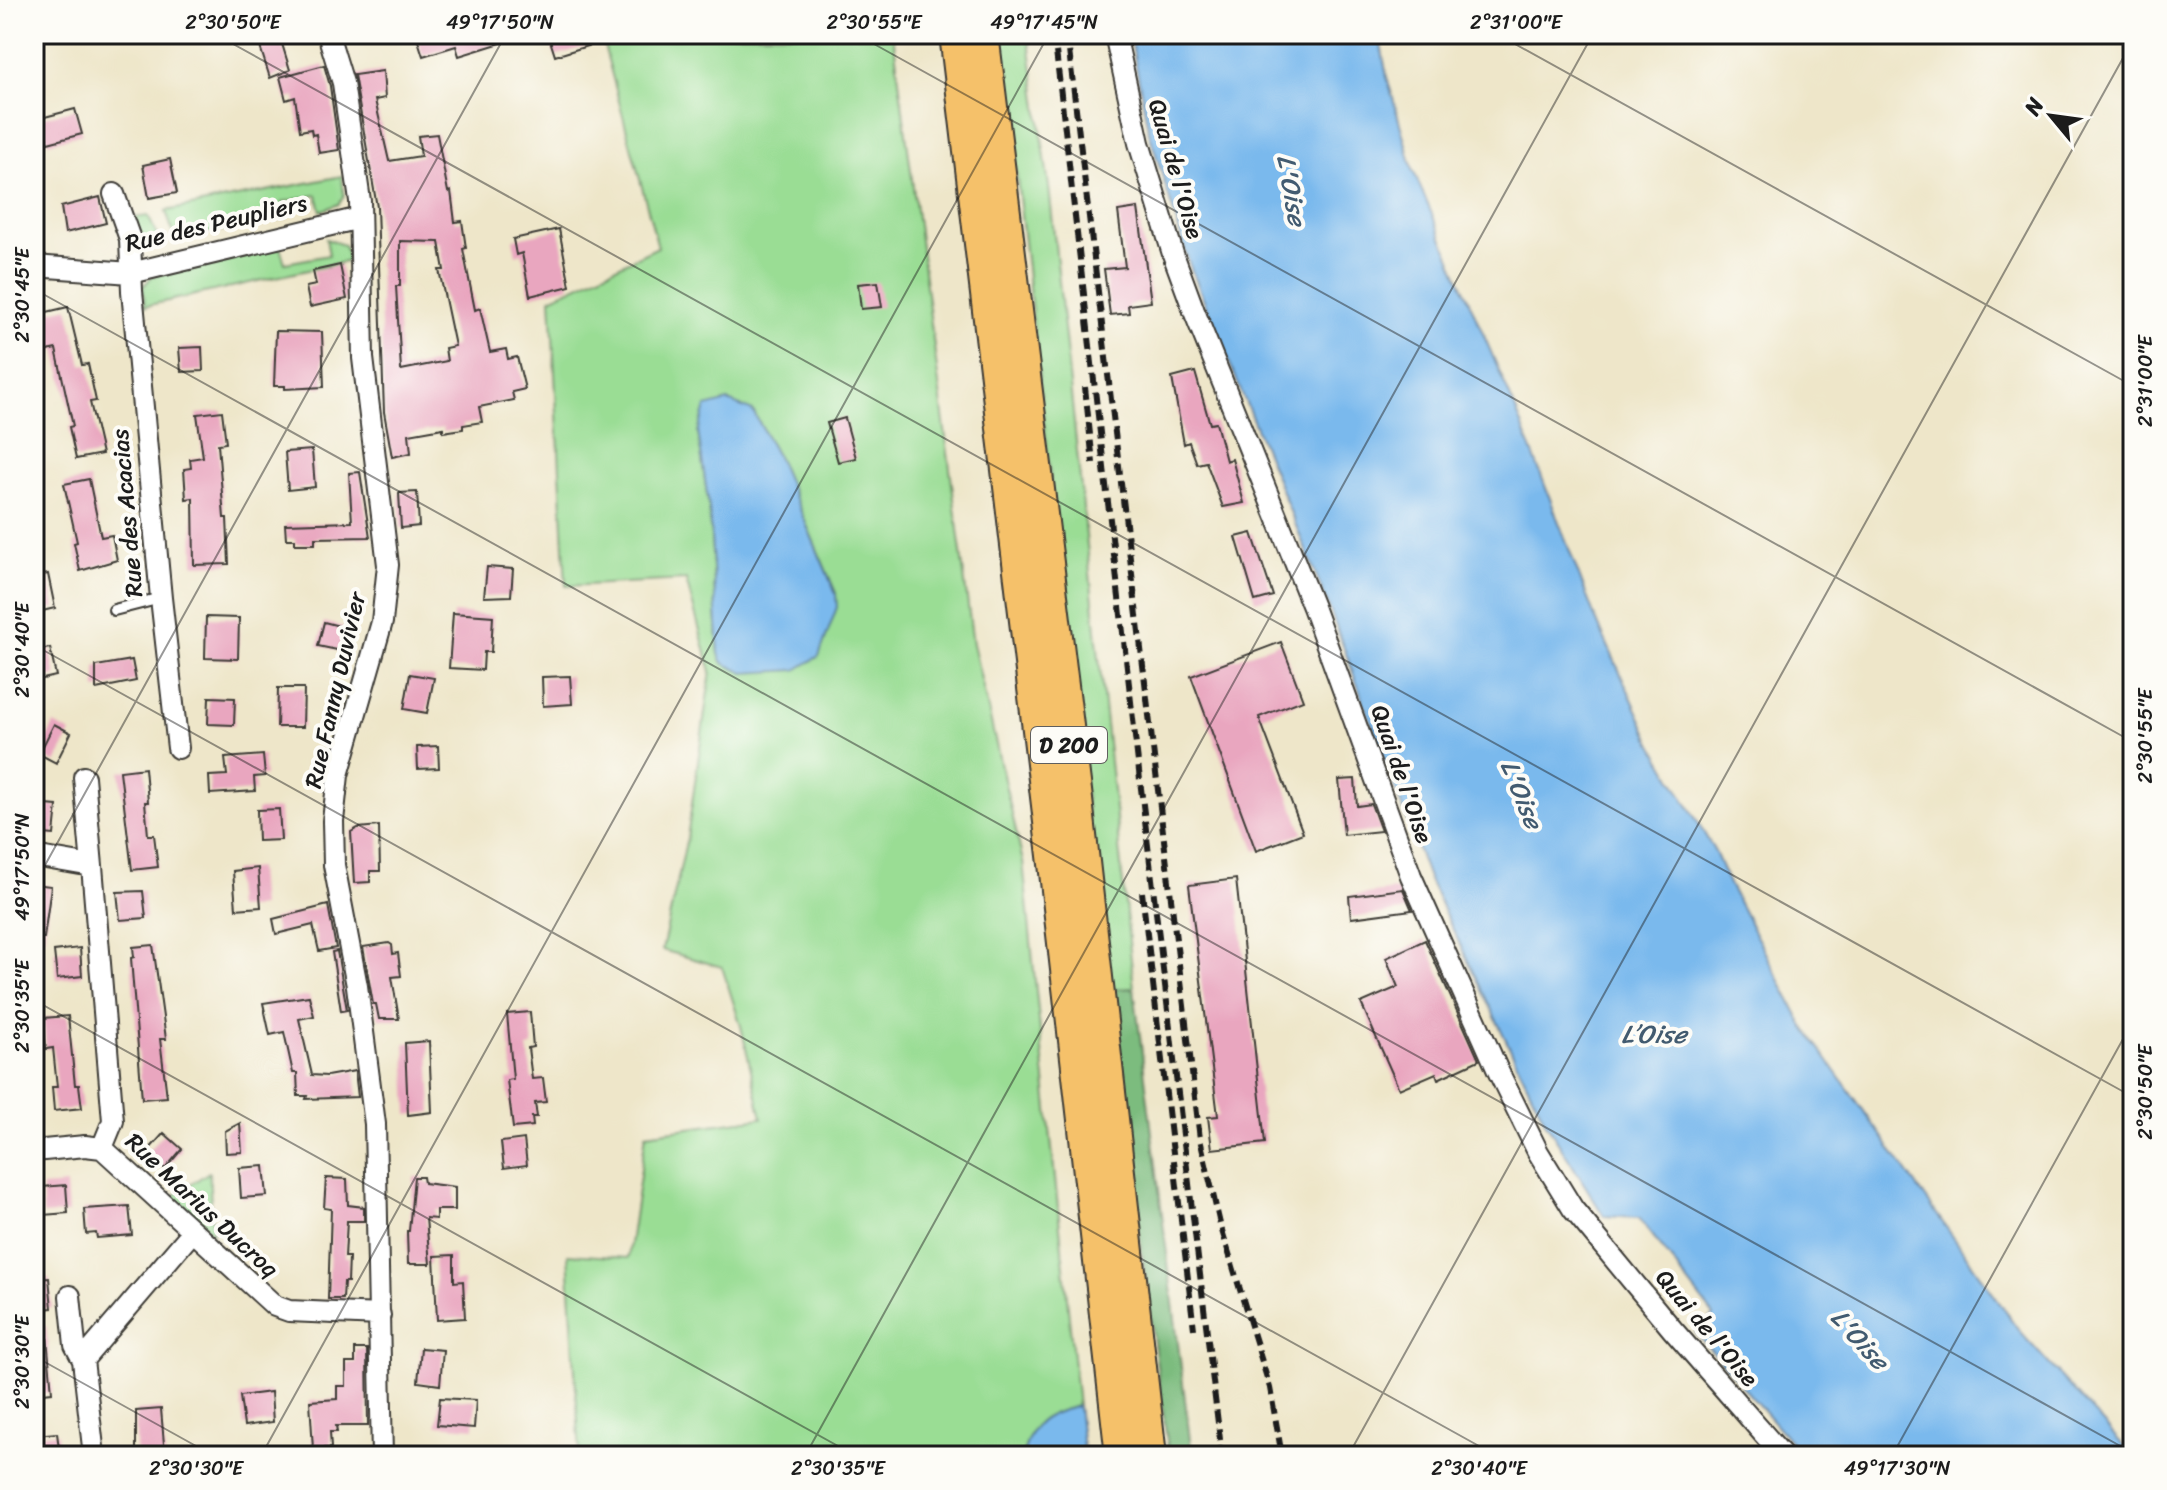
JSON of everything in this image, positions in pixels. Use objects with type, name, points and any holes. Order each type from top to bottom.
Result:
[{"type":"highway","name":"D 200","points":[[956,34],[1122,1456]]},
{"type":"highway","name":"D 200","points":[[982,34],[1073,775],[1150,1456]]},
{"type":"street","name":"Rue Fanny Duvivier","points":[[328,34],[343,83],[360,218],[363,358],[388,565],[382,622],[338,775],[333,821],[334,865],[357,986],[375,1124],[382,1456]]},
{"type":"street","name":"Quai de l'Oise","points":[[1115,34],[1139,143],[1183,283],[1313,607],[1411,876],[1499,1073],[1538,1152],[1573,1209],[1783,1456]]},
{"type":"street","name":"Rue des Acacias","points":[[114,194],[130,239],[161,598],[178,748]]},
{"type":"street","name":"Rue des Peupliers","points":[[34,266],[131,273],[360,218]]},
{"type":"street","points":[[84,777],[113,1121],[102,1148]]},
{"type":"street","points":[[34,856],[92,866]]},
{"type":"street","name":"Rue Marius Ducroq","points":[[34,1151],[85,1146],[102,1148],[275,1306],[289,1311],[380,1315]]},
{"type":"street","points":[[83,1360],[193,1231]]},
{"type":"street","points":[[70,1296],[75,1345],[83,1360],[94,1456]]},
{"type":"lane","points":[[114,610],[161,598]]},
{"type":"green space","points":[[601,34],[893,34],[973,644],[1023,862],[1078,1406],[1041,1421],[1030,1435],[1023,1456],[580,1456],[568,1254],[628,1258],[646,1134],[762,1118],[741,1026],[722,967],[662,950],[687,838],[711,671],[686,580],[566,586],[551,298],[658,247]],"holes":[[[753,411],[778,458],[836,593],[723,663],[719,654],[709,508],[698,432]]]},
{"type":"green space","points":[[1001,34],[1028,34],[1049,187],[1134,988],[1107,990]]},
{"type":"green space","points":[[342,176],[344,196],[339,204],[321,211],[317,195],[283,202],[286,218],[175,239],[166,211]]},
{"type":"green space","points":[[148,216],[161,243],[144,240],[132,218]]},
{"type":"green space","points":[[326,239],[344,245],[349,261],[145,306],[143,287],[152,276],[280,247],[285,263],[329,255]]},
{"type":"green space","points":[[1134,988],[1192,1456],[1169,1456],[1107,990]]},
{"type":"green space","points":[[209,1172],[213,1234],[172,1197]]},
{"type":"water","name":"L’Oise","points":[[1130,34],[1379,34],[1387,77],[1413,170],[1521,422],[1594,615],[1652,743],[1715,852],[1803,1025],[2021,1333],[2133,1456],[1803,1456],[1695,1332],[1714,1316],[1639,1218],[1604,1216],[1545,1121],[1428,878],[1327,602],[1190,266],[1148,129]]},
{"type":"water","points":[[728,401],[753,411],[778,458],[836,594],[837,607],[819,656],[796,670],[744,673],[723,663],[719,654],[709,508],[698,432],[706,407]]},
{"type":"water","points":[[1078,1406],[1084,1456],[1023,1456],[1030,1435],[1041,1421]]},
{"type":"building","points":[[256,34],[279,34],[290,70],[270,78]]},
{"type":"building","points":[[416,34],[517,34],[517,38],[459,56],[456,46],[423,56]]},
{"type":"building","points":[[548,34],[612,34],[613,38],[555,56]]},
{"type":"building","points":[[324,65],[339,150],[319,153],[316,134],[312,135],[311,129],[300,131],[295,97],[286,100],[280,77]]},
{"type":"building","points":[[383,71],[385,98],[375,100],[389,161],[421,156],[418,136],[437,134],[455,222],[462,221],[466,248],[463,249],[475,310],[480,308],[490,352],[506,349],[508,359],[517,357],[525,389],[512,392],[514,400],[479,407],[482,422],[463,425],[463,429],[443,432],[443,428],[409,434],[411,453],[392,457],[384,412],[377,207],[354,75]],"holes":[[[400,241],[439,242],[444,270],[439,270],[455,346],[445,348],[447,361],[401,370],[396,286],[400,286]]]},
{"type":"building","points":[[75,109],[82,134],[48,143],[41,118]]},
{"type":"building","points":[[170,159],[177,193],[149,198],[143,165]]},
{"type":"building","points":[[100,197],[106,223],[65,233],[61,207]]},
{"type":"building","points":[[1138,208],[1151,302],[1128,305],[1129,313],[1110,315],[1104,269],[1125,267],[1118,211]]},
{"type":"building","points":[[559,229],[570,286],[530,296],[522,253],[516,255],[513,239]]},
{"type":"building","points":[[340,265],[347,299],[310,307],[306,287],[316,285],[313,271]]},
{"type":"building","points":[[878,282],[882,307],[861,309],[858,284]]},
{"type":"building","points":[[68,307],[82,365],[88,364],[96,401],[90,402],[102,454],[76,459],[69,427],[73,426],[56,349],[43,352],[34,315]]},
{"type":"building","points":[[276,331],[322,332],[324,387],[285,389],[285,386],[274,386]]},
{"type":"building","points":[[202,347],[203,371],[181,372],[179,348]]},
{"type":"building","points":[[1195,372],[1210,424],[1216,423],[1226,461],[1232,459],[1244,503],[1223,507],[1206,462],[1197,464],[1189,442],[1184,444],[1172,378]]},
{"type":"building","points":[[222,411],[226,443],[218,444],[229,564],[194,565],[193,498],[186,499],[184,469],[191,468],[190,459],[203,457],[197,414]]},
{"type":"building","points":[[845,418],[856,458],[838,462],[827,423]]},
{"type":"building","points":[[312,450],[315,487],[288,490],[285,452]]},
{"type":"building","points":[[360,472],[370,537],[315,538],[315,544],[295,544],[295,539],[286,539],[285,524],[352,522],[349,473]]},
{"type":"building","points":[[89,479],[101,537],[112,535],[117,560],[80,571],[64,484]]},
{"type":"building","points":[[417,492],[419,526],[401,528],[399,493]]},
{"type":"building","points":[[1252,533],[1273,596],[1255,601],[1236,537]]},
{"type":"building","points":[[487,567],[513,569],[511,596],[484,597]]},
{"type":"building","points":[[48,574],[55,608],[34,613],[34,577]]},
{"type":"building","points":[[453,613],[493,616],[491,652],[484,652],[483,670],[449,668]]},
{"type":"building","points":[[206,617],[239,618],[238,659],[205,658]]},
{"type":"building","points":[[324,622],[347,628],[342,651],[318,646]]},
{"type":"building","points":[[1281,642],[1303,700],[1259,717],[1303,833],[1256,851],[1191,676]]},
{"type":"building","points":[[50,648],[56,676],[34,681],[34,651]]},
{"type":"building","points":[[132,660],[136,681],[96,689],[96,666]]},
{"type":"building","points":[[410,674],[434,678],[427,713],[404,709]]},
{"type":"building","points":[[570,676],[572,704],[543,706],[542,677]]},
{"type":"building","points":[[278,688],[304,688],[303,727],[277,727]]},
{"type":"building","points":[[209,697],[235,698],[234,725],[208,724]]},
{"type":"building","points":[[54,724],[71,733],[56,763],[39,754]]},
{"type":"building","points":[[438,746],[439,768],[418,769],[417,747]]},
{"type":"building","points":[[263,755],[265,776],[254,777],[255,791],[210,794],[209,776],[227,775],[225,758]]},
{"type":"building","points":[[145,768],[148,835],[154,835],[158,867],[132,870],[120,771]]},
{"type":"building","points":[[1355,779],[1357,806],[1371,804],[1381,831],[1344,835],[1339,780]]},
{"type":"building","points":[[34,804],[57,806],[54,835],[34,833]]},
{"type":"building","points":[[279,809],[281,840],[258,841],[257,810]]},
{"type":"building","points":[[379,826],[380,871],[370,871],[370,882],[354,883],[351,832],[358,828]]},
{"type":"building","points":[[258,868],[261,907],[236,909],[233,871]]},
{"type":"building","points":[[1236,879],[1265,1143],[1212,1149],[1208,1117],[1218,1116],[1189,885]]},
{"type":"building","points":[[34,884],[51,886],[44,938],[34,938]]},
{"type":"building","points":[[1403,889],[1412,910],[1351,918],[1349,896]]},
{"type":"building","points":[[143,891],[146,918],[120,920],[117,892]]},
{"type":"building","points":[[328,905],[336,948],[319,951],[313,925],[276,934],[273,919]]},
{"type":"building","points":[[1425,940],[1479,1060],[1438,1079],[1436,1073],[1399,1089],[1361,1003],[1398,987],[1386,958]]},
{"type":"building","points":[[389,943],[393,954],[398,953],[401,976],[392,977],[399,1019],[379,1019],[376,1004],[373,1004],[363,947]]},
{"type":"building","points":[[153,945],[166,1039],[160,1039],[167,1097],[142,1099],[131,958],[134,957],[133,947]]},
{"type":"building","points":[[80,948],[82,976],[57,979],[54,951]]},
{"type":"building","points":[[337,951],[347,1010],[341,1011],[332,952]]},
{"type":"building","points":[[309,996],[314,1016],[299,1019],[312,1075],[355,1071],[358,1097],[306,1099],[307,1096],[298,1096],[297,1073],[293,1073],[284,1032],[270,1035],[263,1003]]},
{"type":"building","points":[[530,1012],[533,1047],[528,1048],[532,1079],[543,1078],[546,1102],[535,1103],[537,1117],[532,1117],[533,1126],[513,1128],[507,1080],[513,1079],[507,1014]]},
{"type":"building","points":[[68,1016],[75,1085],[79,1085],[82,1108],[54,1111],[52,1087],[57,1087],[53,1048],[46,1049],[43,1018]]},
{"type":"building","points":[[429,1041],[432,1112],[408,1115],[405,1043]]},
{"type":"building","points":[[240,1123],[242,1152],[226,1153],[225,1131]]},
{"type":"building","points":[[164,1133],[182,1149],[165,1169],[147,1152]]},
{"type":"building","points":[[524,1139],[527,1165],[504,1168],[501,1142]]},
{"type":"building","points":[[264,1166],[267,1196],[241,1198],[239,1168]]},
{"type":"building","points":[[414,1177],[423,1177],[424,1183],[455,1187],[455,1210],[436,1210],[436,1219],[426,1218],[430,1264],[408,1264],[407,1231]]},
{"type":"building","points":[[326,1178],[347,1179],[348,1205],[364,1207],[364,1221],[347,1221],[345,1257],[349,1257],[348,1282],[344,1282],[343,1299],[328,1299],[331,1209],[324,1208]]},
{"type":"building","points":[[66,1185],[68,1213],[43,1215],[42,1187]]},
{"type":"building","points":[[129,1206],[132,1235],[97,1238],[96,1233],[86,1234],[84,1209]]},
{"type":"building","points":[[454,1255],[454,1282],[463,1281],[465,1318],[437,1320],[434,1256]]},
{"type":"building","points":[[49,1278],[52,1308],[34,1310],[34,1279]]},
{"type":"building","points":[[34,1326],[46,1326],[52,1392],[34,1394]]},
{"type":"building","points":[[421,1348],[443,1350],[440,1385],[418,1382]]},
{"type":"building","points":[[355,1349],[367,1349],[368,1426],[336,1426],[337,1432],[330,1432],[331,1448],[313,1449],[310,1401],[337,1399],[337,1386],[346,1386],[346,1363],[355,1363]]},
{"type":"building","points":[[271,1392],[273,1422],[244,1426],[240,1396]]},
{"type":"building","points":[[440,1398],[476,1400],[474,1428],[437,1425]]},
{"type":"building","points":[[161,1409],[165,1456],[136,1456],[136,1411]]},
{"type":"building","points":[[57,1433],[60,1456],[38,1456],[35,1435]]},
{"type":"railway","points":[[1054,34],[1222,1456]]},
{"type":"railway","points":[[1067,34],[1200,1139],[1220,1224],[1270,1388],[1282,1456]]},
{"type":"railway","points":[[1085,387],[1093,463]]},
{"type":"railway","points":[[1142,892],[1194,1329]]},
{"type":"water label","name":"L'Oise","points":[[1292,190]]},
{"type":"water label","name":"L'Oise","points":[[1522,794]]},
{"type":"water label","name":"L'Oise","points":[[1860,1339]]}]
